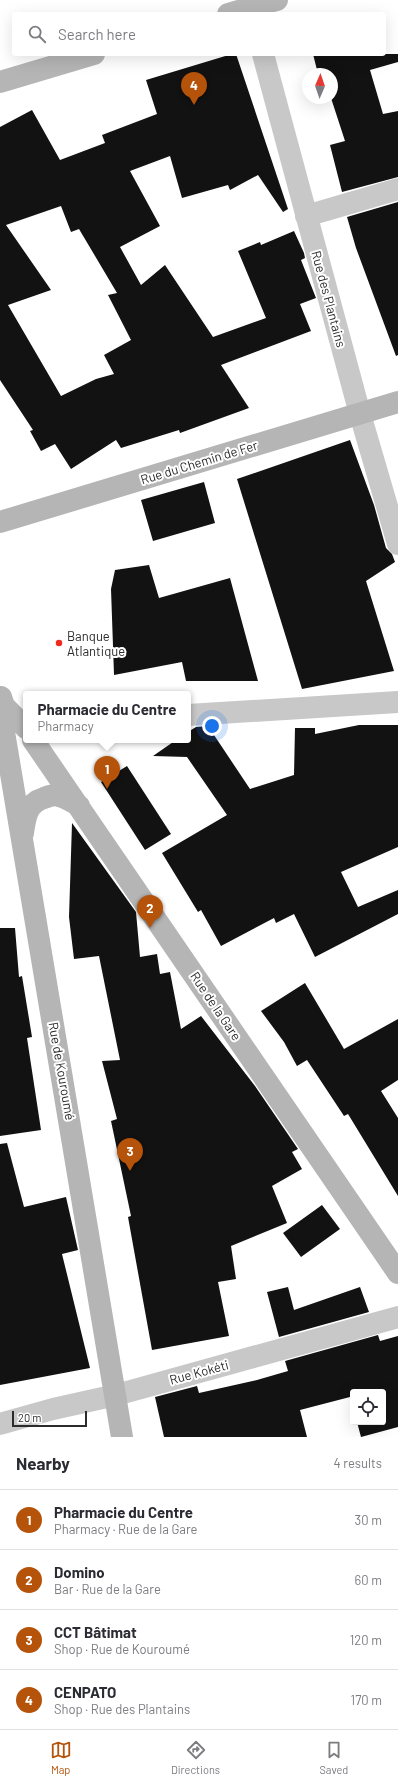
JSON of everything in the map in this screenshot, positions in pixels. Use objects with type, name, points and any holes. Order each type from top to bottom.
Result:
[{"type":"street","points":[[234,12],[277,0]]},
{"type":"street","points":[[0,82],[87,56]]},
{"type":"street","name":"Rue des Plantains","points":[[264,56],[360,414],[398,544]]},
{"type":"street","points":[[306,216],[398,189]]},
{"type":"street","name":"Rue du Chemin de Fer","points":[[0,522],[398,402]]},
{"type":"street","points":[[191,715],[398,702]]},
{"type":"street","name":"Rue de la Gare","points":[[2,714],[23,727]]},
{"type":"street","name":"Rue de Kouroumé","points":[[2,714],[122,1437]]},
{"type":"street","name":"Rue de la Gare","points":[[36,743],[52,770],[79,806],[398,1273]]},
{"type":"street","points":[[22,840],[28,811],[34,803],[42,798],[53,795],[60,796],[79,806]]},
{"type":"street","name":"Rue Kokéti","points":[[0,1424],[53,1409],[116,1395],[398,1317]]},
{"type":"building","points":[[386,54],[398,54],[398,62],[370,70],[383,114],[398,111],[398,177],[342,192],[330,145],[345,141],[333,104],[338,104],[338,68],[316,68],[314,56],[386,56]]},
{"type":"building","points":[[225,56],[237,56],[288,209],[283,212],[258,175],[230,190],[228,185],[182,198],[170,156],[130,171],[160,226],[120,247],[141,285],[165,265],[213,337],[266,318],[238,251],[260,242],[261,245],[294,231],[304,253],[305,258],[301,260],[316,298],[300,304],[311,331],[221,365],[249,408],[180,433],[179,430],[121,448],[116,440],[71,469],[55,444],[41,451],[30,431],[33,430],[0,380],[0,127],[32,110],[60,160],[105,143],[102,135],[157,114],[146,80]],"holes":[[[61,206],[71,232],[79,229],[117,293],[108,295],[131,340],[104,355],[114,374],[96,379],[61,396],[8,305],[51,290],[6,225]]]},
{"type":"building","points":[[398,202],[398,355],[396,356],[356,248],[347,217]]},
{"type":"building","points":[[350,440],[374,505],[386,548],[392,554],[395,562],[366,581],[394,671],[302,689],[237,479]]},
{"type":"building","points":[[204,482],[215,523],[153,541],[141,500]]},
{"type":"building","points":[[149,565],[159,598],[230,578],[258,681],[186,681],[182,662],[114,675],[111,589],[115,570]]},
{"type":"building","points":[[359,725],[398,725],[398,847],[341,872],[358,907],[398,890],[398,914],[315,957],[294,914],[276,923],[274,918],[221,946],[201,910],[198,912],[162,853],[227,815],[187,757],[153,756],[172,743],[191,743],[191,730],[196,727],[208,726],[250,789],[294,775],[295,728],[315,728],[315,734]]},
{"type":"building","points":[[127,766],[171,834],[145,850],[101,782]]},
{"type":"building","points":[[72,823],[136,912],[140,957],[157,954],[160,974],[170,972],[181,1029],[201,1016],[255,1086],[298,1149],[292,1152],[302,1169],[272,1186],[287,1223],[231,1246],[236,1279],[218,1282],[229,1336],[152,1350],[128,1217],[131,1216],[111,1121],[117,1119],[102,1061],[120,1060],[99,956],[74,959],[69,917]]},
{"type":"building","points":[[0,928],[15,928],[19,977],[22,976],[32,1037],[27,1038],[41,1130],[0,1136]]},
{"type":"building","points":[[305,983],[344,1049],[398,1019],[398,1080],[381,1091],[398,1118],[398,1196],[348,1114],[344,1116],[307,1060],[297,1066],[284,1042],[261,1011]]},
{"type":"building","points":[[7,1143],[24,1207],[66,1197],[78,1250],[62,1254],[90,1368],[0,1385],[0,1144]]},
{"type":"building","points":[[322,1205],[340,1229],[301,1257],[283,1233]]},
{"type":"building","points":[[288,1287],[294,1310],[360,1287],[369,1312],[279,1337],[267,1292]]},
{"type":"building","points":[[378,1335],[380,1341],[398,1336],[398,1427],[361,1437],[358,1425],[386,1425],[386,1389],[350,1389],[350,1397],[300,1410],[307,1437],[164,1437],[155,1397],[197,1386],[199,1393],[257,1380],[288,1371],[285,1361]]},
{"type":"place","name":"CENPATO","points":[[194,105]]},
{"type":"place","name":"Banque Atlantique","points":[[59,643]]},
{"type":"place","name":"Pharmacie du Centre","points":[[107,789]]},
{"type":"place","name":"Domino","points":[[150,928]]},
{"type":"place","name":"CCT Bâtimat","points":[[130,1171]]}]
